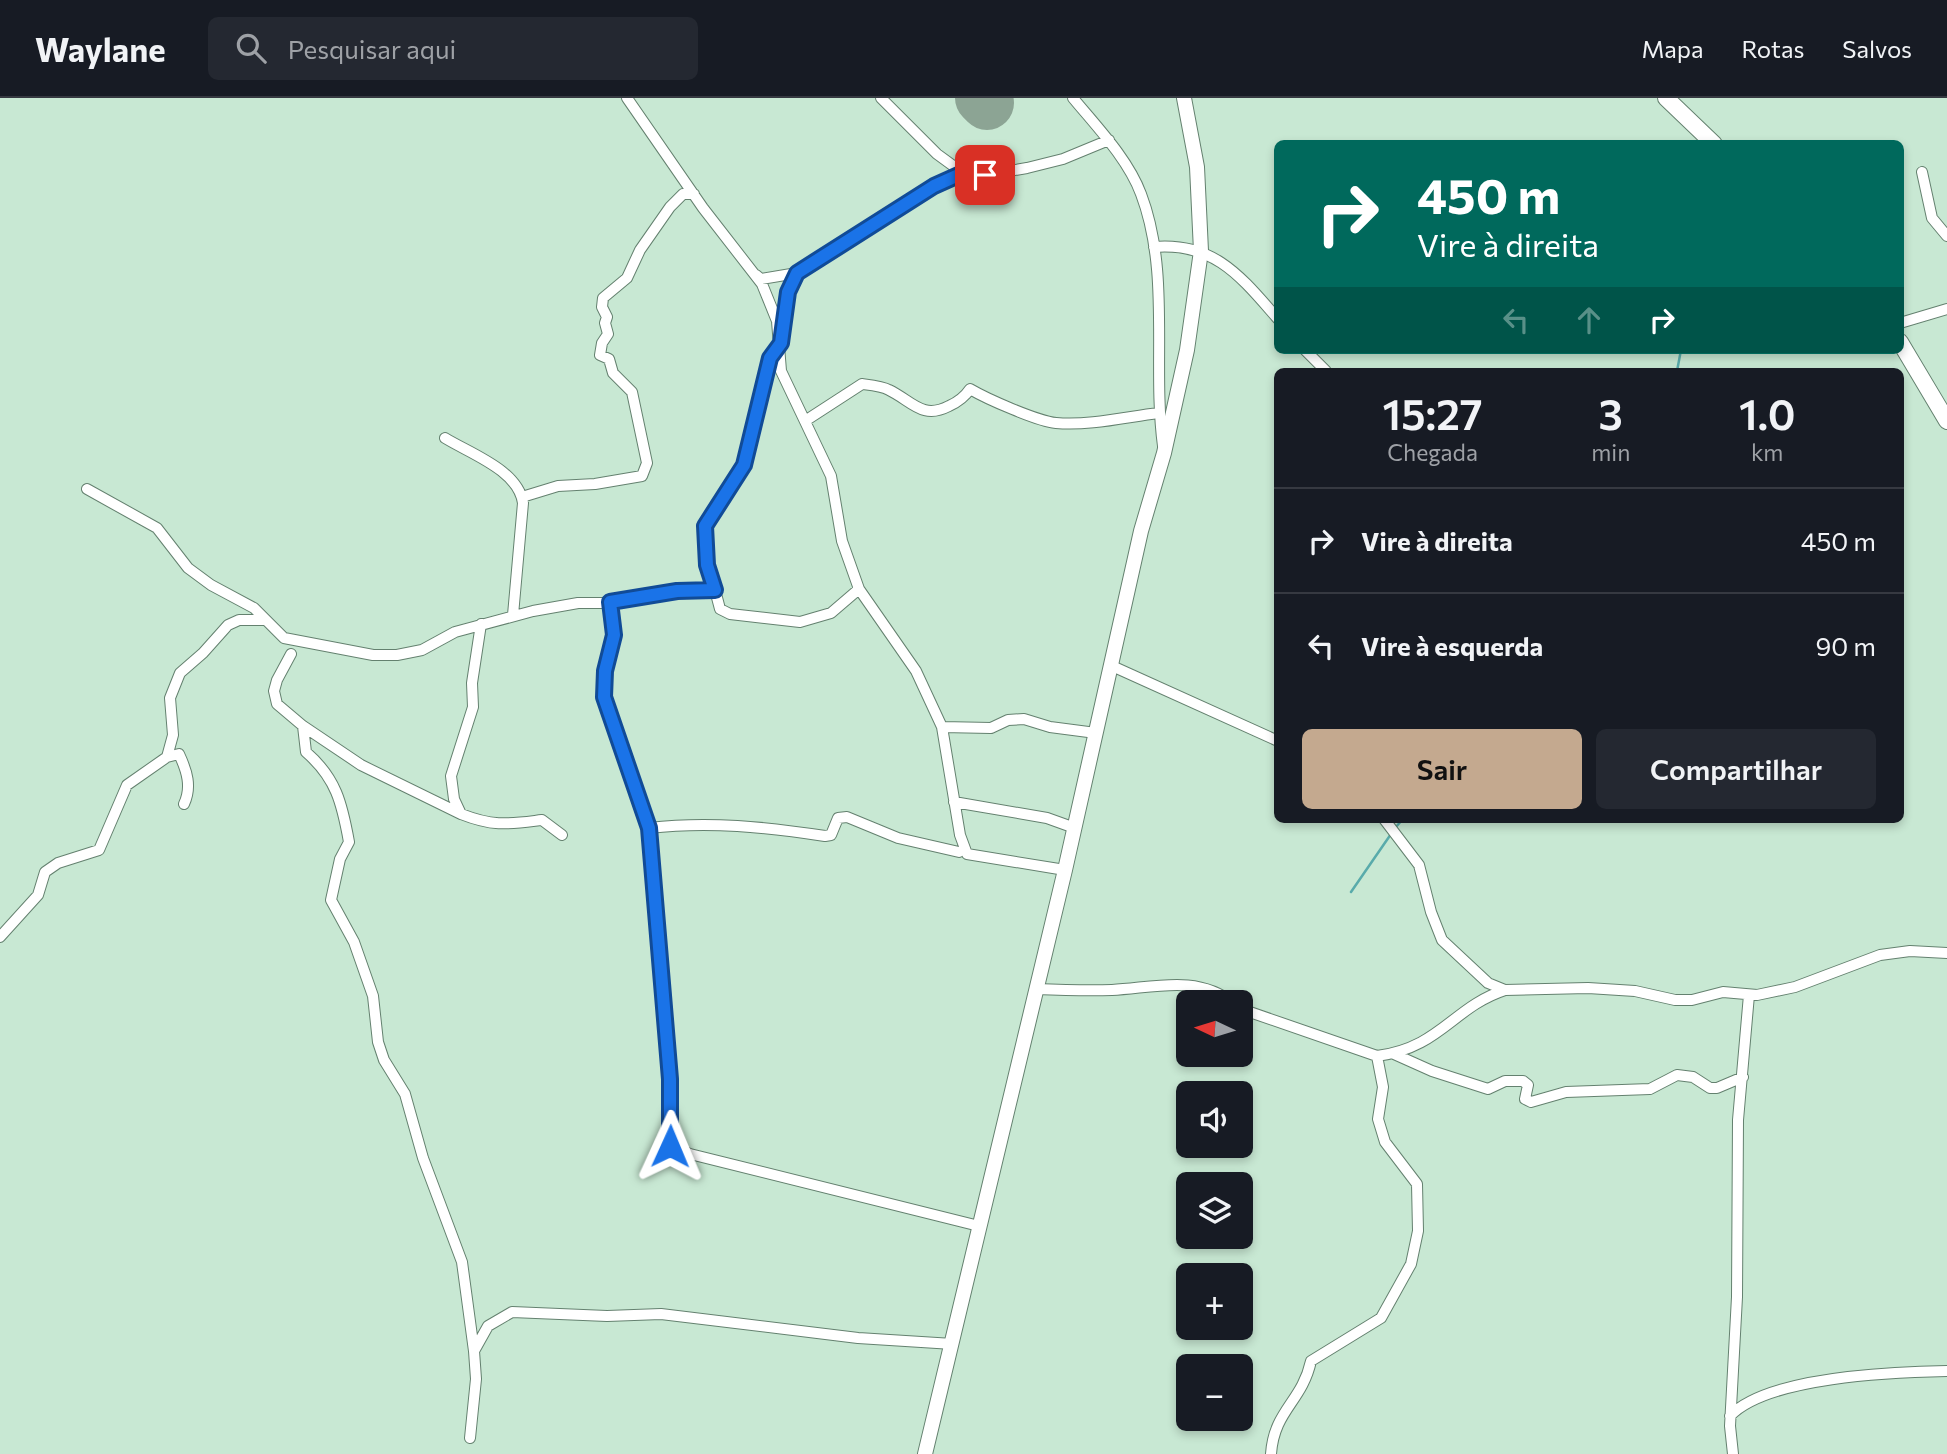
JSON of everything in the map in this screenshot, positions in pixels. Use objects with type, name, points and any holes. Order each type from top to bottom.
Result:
[{"type":"highway","points":[[1666,98],[1710,140]]},
{"type":"highway","points":[[1904,349],[1947,421]]},
{"type":"main road","points":[[925,1454],[1065,870],[1072,827],[1112,666],[1141,531],[1164,453],[1190,338],[1201,251],[1197,167],[1184,98]]},
{"type":"street","points":[[627,98],[694,194],[762,284],[777,321],[781,343],[770,358],[744,465],[705,526],[707,565],[720,609],[730,614],[796,623],[831,613],[859,589]]},
{"type":"street","points":[[881,98],[937,154],[963,173]]},
{"type":"street","points":[[1073,98],[1109,140],[1141,193],[1154,247],[1160,370],[1158,412],[1164,453]]},
{"type":"street","points":[[751,272],[761,279],[797,273],[934,186],[963,173],[985,175],[1027,168],[1063,159],[1109,140]]},
{"type":"street","points":[[1922,172],[1932,218],[1947,236]]},
{"type":"street","points":[[522,497],[558,486],[596,484],[642,476],[647,463],[632,392],[613,373],[609,359],[600,355],[602,342],[608,334],[605,323],[607,317],[601,307],[603,298],[627,278],[640,250],[670,207],[683,194],[694,194]]},
{"type":"street","points":[[1154,247],[1201,251],[1241,275],[1274,313]]},
{"type":"street","points":[[797,273],[788,292],[781,343],[781,371],[831,476],[842,541],[859,589],[916,671],[942,727],[960,835],[967,854],[1065,870]]},
{"type":"street","points":[[1904,322],[1947,309]]},
{"type":"street","points":[[1309,354],[1323,368]]},
{"type":"street","points":[[805,421],[862,384],[887,388],[920,411],[928,413],[960,401],[970,389],[995,403],[1052,422],[1158,412]]},
{"type":"street","points":[[445,438],[508,477],[522,497],[513,615]]},
{"type":"street","points":[[87,489],[157,528],[196,575],[247,603],[284,638],[373,655],[397,655],[422,650],[455,632],[513,615],[578,603],[610,602],[677,591],[715,590]]},
{"type":"street","points":[[610,602],[614,635],[605,671],[604,697],[649,828],[670,1079],[670,1146],[690,1154],[979,1226]]},
{"type":"street","points":[[167,757],[173,735],[170,698],[180,673],[203,653],[228,625],[239,620],[266,620]]},
{"type":"street","points":[[461,814],[454,799],[451,776],[473,707],[472,683],[481,624]]},
{"type":"street","points":[[291,654],[274,691],[277,704],[303,726],[362,765],[461,814],[500,826],[542,820],[562,835]]},
{"type":"street","points":[[1112,666],[1274,738]]},
{"type":"street","points":[[942,727],[990,728],[1008,720],[1024,719],[1050,727],[1096,733]]},
{"type":"street","points":[[303,726],[306,752],[326,769],[336,788],[349,842],[340,859],[331,900],[354,942],[373,996],[378,1042],[384,1060],[405,1094],[424,1158],[462,1262],[476,1379],[470,1438]]},
{"type":"street","points":[[0,937],[38,895],[45,872],[58,863],[99,850],[127,785],[167,757],[179,754],[190,793],[184,804]]},
{"type":"street","points":[[954,802],[1048,818],[1072,827]]},
{"type":"street","points":[[649,828],[704,823],[768,827],[825,836],[831,835],[838,818],[847,817],[898,838],[959,852]]},
{"type":"street","points":[[1387,823],[1419,865],[1431,912],[1442,940],[1488,983],[1505,990]]},
{"type":"street","points":[[1253,1013],[1377,1056],[1394,1054],[1429,1040],[1481,998],[1505,990],[1588,988],[1636,991],[1675,1000],[1692,1000],[1723,992],[1749,995],[1795,987],[1880,955],[1910,951],[1947,953]]},
{"type":"street","points":[[1035,989],[1114,990],[1160,983],[1205,990]]},
{"type":"street","points":[[1733,1454],[1730,1416],[1737,1297],[1738,1120],[1749,995]]},
{"type":"street","points":[[1394,1054],[1432,1071],[1488,1089],[1505,1081],[1523,1081],[1528,1085],[1525,1099],[1531,1102],[1566,1092],[1650,1089],[1677,1075],[1693,1077],[1710,1088],[1717,1088],[1742,1077]]},
{"type":"street","points":[[1271,1454],[1275,1425],[1302,1391],[1311,1361],[1381,1318],[1410,1264],[1418,1231],[1417,1184],[1385,1142],[1378,1119],[1383,1087],[1377,1056]]},
{"type":"street","points":[[474,1351],[488,1326],[512,1312],[607,1316],[661,1314],[858,1338],[953,1344]]},
{"type":"street","points":[[1730,1416],[1742,1403],[1762,1394],[1799,1386],[1878,1375],[1947,1371]]},
{"type":"waterway","points":[[1678,368],[1680,354]]},
{"type":"waterway","points":[[1395,828],[1399,823]]},
{"type":"waterway","points":[[1351,892],[1391,834]]},
{"type":"runway","points":[[982,98],[987,103]]},
{"type":"route","points":[[670,1146],[670,1079],[660,929],[649,828],[624,747],[604,697],[605,671],[614,635],[610,602],[677,591],[715,590],[707,565],[705,526],[711,512],[732,488],[744,465],[770,358],[781,343],[788,292],[797,273],[934,186],[963,173],[985,175]]}]
